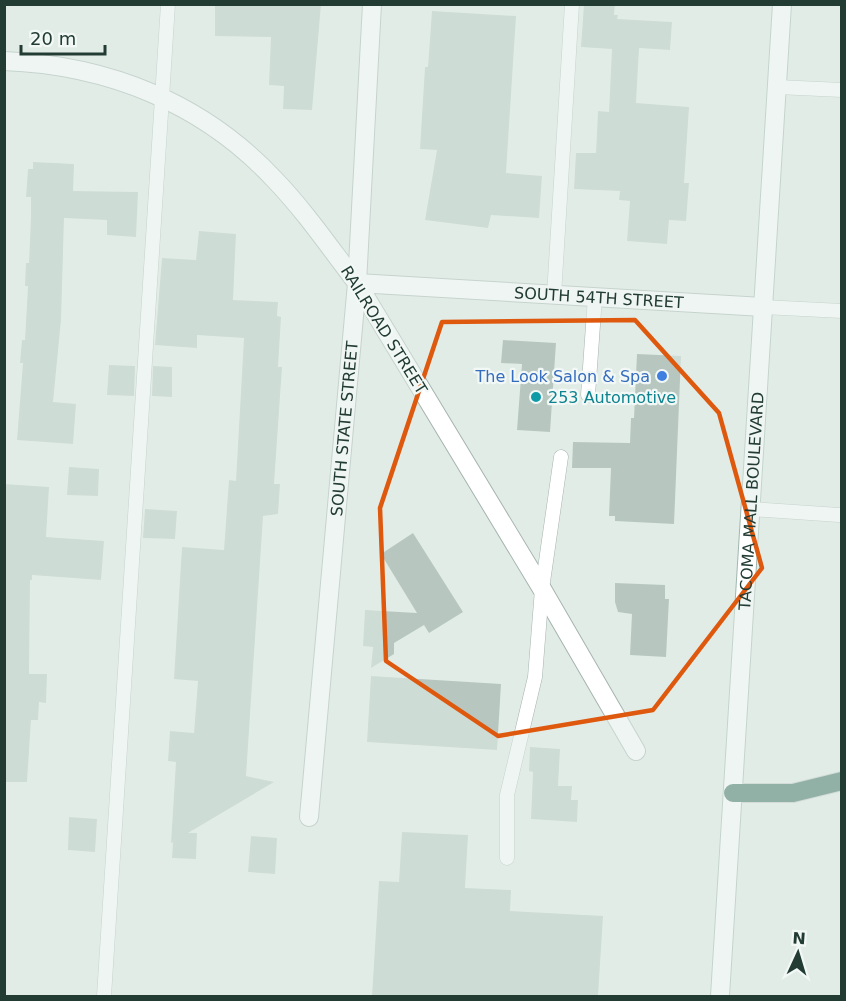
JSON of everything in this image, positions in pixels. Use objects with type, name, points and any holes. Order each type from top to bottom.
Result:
[{"type":"highway","points":[[733,794],[793,793],[842,781]]},
{"type":"street","name":"SOUTH STATE STREET","points":[[309,817],[357,283],[372,4]]},
{"type":"street","name":"TACOMA MALL BOULEVARD","points":[[720,996],[782,4]]},
{"type":"street","name":"RAILROAD STREET","points":[[4,61],[59,65],[90,71],[162,95],[208,123],[249,154],[294,201],[357,283],[542,589],[636,751]]},
{"type":"street","name":"SOUTH 54TH STREET","points":[[357,283],[763,306]]},
{"type":"lane","points":[[104,996],[168,4]]},
{"type":"lane","points":[[554,295],[572,4]]},
{"type":"lane","points":[[777,87],[842,90]]},
{"type":"lane","points":[[588,395],[595,297]]},
{"type":"lane","name":"SOUTH 54TH STREET","points":[[763,306],[842,311]]},
{"type":"lane","points":[[507,858],[507,795],[535,677],[542,589],[561,457]]},
{"type":"lane","points":[[751,509],[839,515]]},
{"type":"highlighted area","points":[[635,320],[719,413],[762,568],[653,710],[498,736],[386,661],[380,508],[442,322]]},
{"type":"building","points":[[215,4],[321,4],[312,110],[283,109],[284,86],[269,85],[271,37],[215,36]]},
{"type":"building","points":[[584,4],[615,4],[614,15],[618,15],[617,19],[672,22],[670,50],[639,48],[636,103],[689,107],[684,183],[689,183],[686,221],[669,220],[667,244],[627,241],[630,201],[619,200],[620,191],[574,189],[576,153],[596,153],[598,111],[609,112],[612,49],[581,47]]},
{"type":"building","points":[[432,11],[516,16],[506,173],[542,176],[539,218],[491,215],[488,228],[425,220],[437,150],[420,149],[425,67],[428,67]]},
{"type":"building","points":[[33,162],[74,164],[73,191],[138,192],[136,237],[107,235],[107,220],[64,218],[61,320],[53,402],[76,404],[73,444],[17,440],[23,363],[20,363],[22,340],[25,340],[28,286],[25,286],[26,263],[29,263],[31,217],[31,197],[26,197],[28,169],[33,169]]},
{"type":"building","points":[[199,231],[236,234],[233,300],[278,302],[277,316],[281,317],[278,367],[282,367],[274,484],[280,484],[278,514],[263,516],[246,776],[274,782],[188,833],[197,833],[196,859],[172,858],[173,842],[171,843],[176,762],[168,761],[170,731],[194,733],[198,681],[174,679],[182,547],[224,550],[229,480],[236,481],[244,338],[197,335],[197,348],[155,345],[162,258],[196,260]]},
{"type":"building","name":"253 Automotive","points":[[503,340],[556,343],[550,432],[517,430],[522,364],[501,363]]},
{"type":"building","points":[[637,354],[681,356],[674,524],[615,521],[615,516],[609,516],[611,468],[572,468],[573,442],[630,443],[631,418],[634,418]]},
{"type":"building","points":[[109,365],[135,366],[134,396],[107,395]]},
{"type":"building","points":[[153,366],[172,367],[172,397],[152,396]]},
{"type":"building","points":[[69,467],[99,469],[98,496],[67,495]]},
{"type":"building","points":[[4,484],[49,487],[46,537],[104,541],[101,580],[32,575],[32,580],[30,580],[29,674],[47,674],[46,703],[39,702],[38,720],[31,720],[27,782],[4,782]]},
{"type":"building","points":[[145,509],[177,511],[175,539],[143,538]]},
{"type":"building","points":[[413,533],[463,612],[429,633],[424,625],[394,643],[394,654],[371,668],[373,647],[363,646],[365,610],[417,613],[381,554]]},
{"type":"building","points":[[615,583],[665,585],[665,599],[669,599],[666,657],[630,655],[632,614],[618,612],[615,602]]},
{"type":"building","points":[[371,676],[501,684],[497,750],[367,742]]},
{"type":"building","points":[[530,747],[560,749],[558,786],[572,786],[571,800],[578,800],[577,822],[531,819],[533,772],[529,771]]},
{"type":"building","points":[[69,817],[97,819],[95,852],[68,850]]},
{"type":"building","points":[[402,832],[468,835],[465,888],[511,890],[510,911],[603,916],[598,996],[372,996],[379,881],[399,882]]},
{"type":"building","points":[[251,836],[277,838],[275,874],[248,872]]},
{"type":"place","name":"The Look Salon & Spa","points":[[662,376]]},
{"type":"place","name":"253 Automotive","points":[[536,397]]}]
